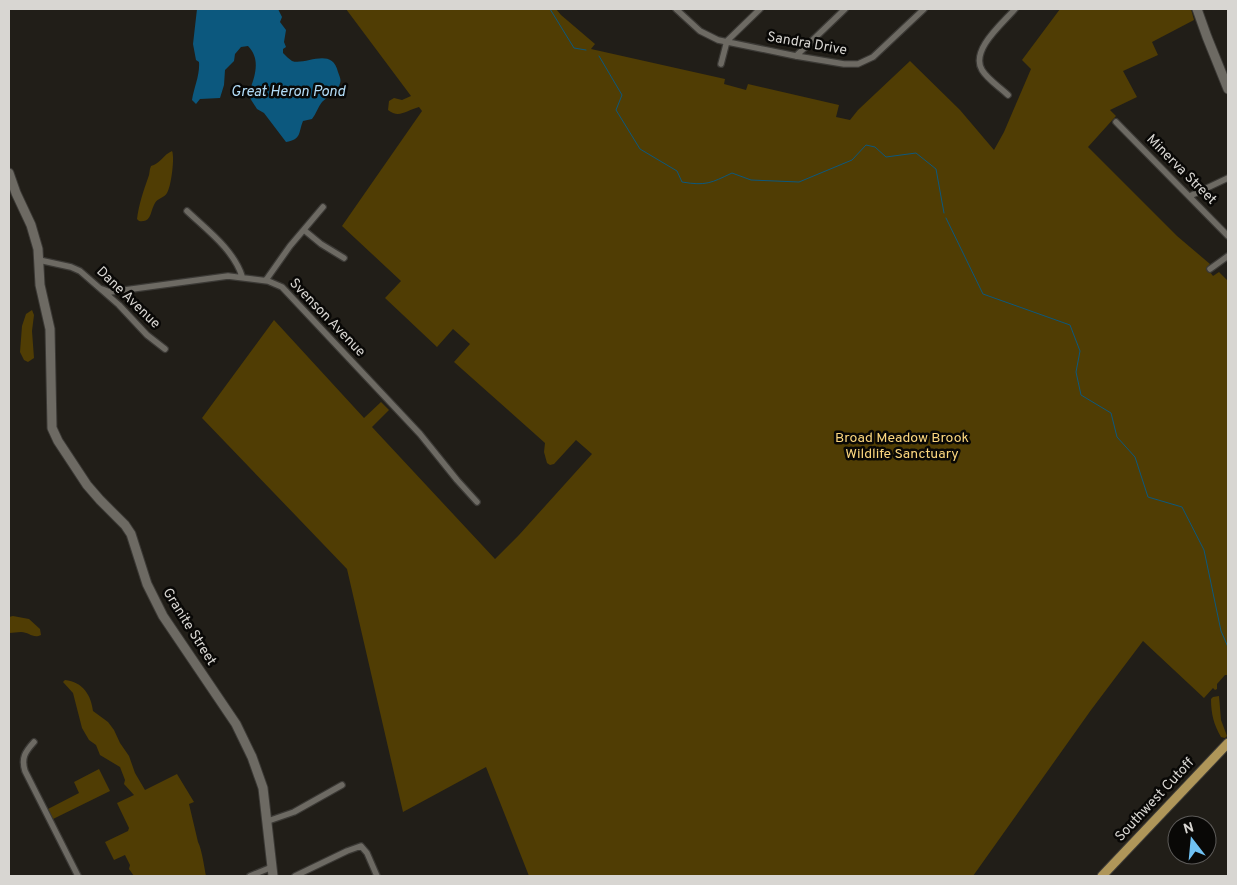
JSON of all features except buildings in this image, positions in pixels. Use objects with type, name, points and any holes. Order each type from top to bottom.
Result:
[{"type":"main road","name":"Southwest Cutoff","points":[[1102,876],[1228,743]]},
{"type":"street","name":"Sandra Drive","points":[[676,9],[700,31],[726,42],[853,65],[866,62],[873,57],[924,9]]},
{"type":"street","points":[[721,64],[726,42],[760,9]]},
{"type":"street","points":[[796,56],[845,9]]},
{"type":"street","points":[[1008,94],[982,70],[980,54],[984,45],[1016,9]]},
{"type":"street","points":[[1197,9],[1206,38],[1228,89]]},
{"type":"street","name":"Minerva Street","points":[[1116,122],[1228,236]]},
{"type":"street","name":"Granite Street","points":[[9,173],[33,231],[39,260],[40,285],[50,329],[52,428],[58,441],[87,485],[125,525],[131,534],[147,584],[163,616],[236,724],[246,742],[263,788],[272,872]]},
{"type":"street","points":[[1190,196],[1228,178]]},
{"type":"street","points":[[266,280],[290,246],[323,207]]},
{"type":"street","points":[[187,211],[227,250],[239,266],[242,276]]},
{"type":"street","points":[[304,230],[321,244],[344,258]]},
{"type":"street","points":[[1210,269],[1228,256]]},
{"type":"street","name":"Dane Avenue","points":[[39,260],[72,267],[80,271],[119,304],[147,335],[165,350]]},
{"type":"street","name":"Svenson Avenue","points":[[102,290],[110,292],[214,277],[242,276],[266,280],[282,287],[420,434],[477,502]]},
{"type":"street","points":[[34,742],[25,751],[22,760],[25,771],[78,876]]},
{"type":"street","points":[[268,821],[294,812],[342,785]]},
{"type":"street","points":[[295,876],[359,847],[364,848],[377,876]]},
{"type":"street","points":[[250,876],[272,872]]},
{"type":"green space","name":"Broad Meadow Brook Wildlife Sanctuary","points":[[346,9],[556,9],[595,44],[591,49],[725,79],[724,84],[746,90],[748,84],[839,105],[836,117],[850,120],[858,110],[910,61],[960,110],[994,150],[1004,132],[1031,69],[1022,60],[1060,9],[1191,9],[1194,20],[1152,42],[1158,55],[1123,71],[1137,97],[1110,110],[1116,116],[1088,147],[1177,236],[1210,264],[1207,268],[1213,276],[1219,272],[1228,281],[1228,675],[1225,675],[1217,684],[1217,689],[1213,688],[1204,698],[1143,641],[1091,710],[973,876],[529,876],[486,767],[403,812],[347,569],[202,418],[274,320],[364,418],[381,402],[389,410],[372,427],[495,559],[592,454],[576,440],[554,464],[550,465],[547,463],[544,452],[545,443],[454,362],[470,344],[453,329],[437,347],[385,298],[401,281],[342,226],[422,111],[419,107],[399,114],[388,110],[389,101],[394,98],[402,100],[411,96]]},
{"type":"green space","points":[[172,151],[173,166],[166,195],[155,203],[150,216],[146,220],[139,221],[137,219],[139,208],[151,166]]},
{"type":"green space","points":[[32,310],[34,315],[32,331],[34,358],[28,362],[24,360],[20,352],[22,326],[26,314]]},
{"type":"green space","points":[[9,617],[29,619],[40,629],[41,635],[36,636],[24,632],[9,633]]},
{"type":"green space","points":[[65,680],[77,683],[85,690],[93,711],[108,722],[114,730],[145,790],[177,774],[194,802],[189,804],[206,876],[134,876],[129,869],[130,865],[125,855],[114,860],[105,842],[128,831],[129,828],[117,803],[134,795],[124,784],[125,780],[120,767],[100,755],[96,745],[89,740],[82,728],[73,693],[63,682]]},
{"type":"green space","points":[[1219,696],[1221,720],[1227,736],[1225,738],[1221,737],[1213,719],[1211,699]]},
{"type":"green space","points":[[99,769],[110,791],[53,819],[48,809],[79,793],[74,782]]},
{"type":"water","name":"Great Heron Pond","points":[[197,9],[278,9],[282,17],[280,22],[286,30],[284,42],[286,47],[283,49],[285,55],[292,61],[297,62],[324,58],[335,64],[340,79],[339,86],[322,102],[312,119],[303,121],[299,135],[295,139],[286,142],[264,113],[257,109],[248,95],[256,63],[255,57],[248,46],[241,47],[235,54],[234,61],[225,70],[224,85],[220,98],[200,99],[196,104],[192,100],[199,67],[193,44]]},
{"type":"waterway","points":[[550,9],[574,48],[586,50]]},
{"type":"waterway","points":[[599,56],[622,95],[616,110],[640,149],[677,171],[682,182],[708,183],[732,173],[751,180],[799,182],[852,160],[866,145],[875,147],[886,157],[916,153],[936,169],[944,213]]},
{"type":"waterway","points":[[946,218],[983,294],[1070,325],[1080,351],[1076,372],[1081,395],[1111,413],[1117,437],[1135,457],[1148,497],[1182,507],[1204,550],[1221,631],[1228,647]]}]
